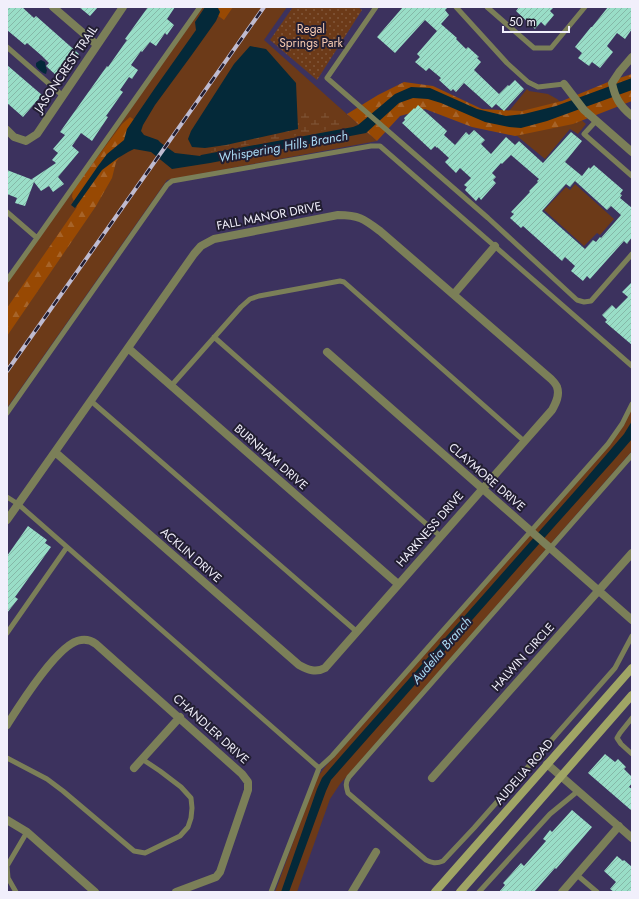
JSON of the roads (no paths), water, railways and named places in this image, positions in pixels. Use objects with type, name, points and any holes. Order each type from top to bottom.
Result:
[{"type":"main road","name":"AUDELIA ROAD","points":[[435,892],[632,668]]},
{"type":"main road","points":[[460,892],[632,695]]},
{"type":"street","points":[[54,7],[97,45]]},
{"type":"street","name":"JASONCREST TRAIL","points":[[7,130],[14,137],[26,141],[37,134],[123,7]]},
{"type":"street","points":[[632,57],[612,83],[614,94],[621,106],[632,116]]},
{"type":"street","points":[[564,84],[584,110],[632,152]]},
{"type":"street","name":"FALL MANOR DRIVE","points":[[7,520],[194,254],[201,246],[214,239],[338,215],[351,215],[366,220],[454,294],[551,379],[557,387],[558,396]]},
{"type":"street","points":[[454,294],[495,246]]},
{"type":"street","name":"BURNHAM DRIVE","points":[[128,348],[398,584]]},
{"type":"street","name":"CLAYMORE DRIVE","points":[[326,352],[632,620]]},
{"type":"street","name":"HARKNESS DRIVE","points":[[314,671],[320,671],[325,668],[552,410],[558,396]]},
{"type":"street","name":"ACKLIN DRIVE","points":[[55,452],[299,665],[314,671]]},
{"type":"street","name":"HALWIN CIRCLE","points":[[432,778],[632,553]]},
{"type":"street","name":"CHANDLER DRIVE","points":[[7,725],[44,672],[62,650],[81,640],[89,640],[96,644],[242,774],[248,782],[248,790],[220,872],[216,877],[176,892]]},
{"type":"street","points":[[134,768],[180,718]]},
{"type":"street","points":[[547,764],[632,838]]},
{"type":"street","points":[[7,820],[27,832],[95,892]]},
{"type":"street","points":[[562,892],[619,826]]},
{"type":"street","points":[[352,892],[376,852]]},
{"type":"lane","points":[[7,280],[200,7]]},
{"type":"lane","points":[[376,7],[327,78],[488,218],[577,300],[584,302],[591,301],[632,254]]},
{"type":"lane","points":[[456,7],[507,63],[528,82],[538,87],[564,84]]},
{"type":"lane","points":[[487,7],[534,48],[551,48],[585,7]]},
{"type":"lane","points":[[7,47],[63,96]]},
{"type":"lane","points":[[596,121],[584,134],[632,176]]},
{"type":"lane","points":[[7,413],[167,185],[172,181],[371,146],[380,146],[632,366]]},
{"type":"lane","points":[[7,212],[37,238]]},
{"type":"lane","points":[[171,386],[241,307],[250,299],[340,281],[344,282],[524,441]]},
{"type":"lane","points":[[214,337],[440,536]]},
{"type":"lane","points":[[91,401],[356,632]]},
{"type":"lane","points":[[271,892],[319,768],[332,756],[532,532],[608,444],[622,424],[632,404]]},
{"type":"lane","points":[[632,455],[547,546],[349,777],[346,782],[348,793],[426,860],[431,863],[443,861],[480,822],[615,668],[632,636]]},
{"type":"lane","points":[[7,497],[18,504],[319,768]]},
{"type":"lane","points":[[7,633],[67,547]]},
{"type":"lane","points":[[632,718],[617,738],[632,754]]},
{"type":"lane","points":[[7,758],[47,779],[134,851],[145,853],[180,836],[188,827],[192,818],[192,808],[190,798],[181,787],[142,759]]},
{"type":"lane","points":[[479,892],[550,814],[578,791]]},
{"type":"lane","points":[[16,892],[8,878],[7,866],[27,832]]},
{"type":"lane","points":[[577,875],[597,892]]},
{"type":"water","name":"Whispering Hills Branch","points":[[205,7],[218,8],[220,12],[216,21],[155,105],[141,131],[144,135],[158,140],[175,153],[200,156],[353,127],[358,125],[395,94],[411,87],[430,88],[477,109],[506,116],[524,114],[556,106],[632,78],[632,90],[547,121],[521,128],[485,122],[441,103],[428,99],[413,98],[399,103],[366,133],[210,163],[172,169],[151,152],[134,149],[118,158],[102,170],[75,208],[71,205],[107,154],[124,140],[127,129],[196,30],[195,22]]},
{"type":"water","points":[[250,46],[266,49],[296,83],[298,129],[226,145],[205,148],[192,147],[188,139],[191,131],[234,64]]},
{"type":"water","points":[[41,60],[45,62],[47,70],[46,74],[40,71],[36,66],[36,63]]},
{"type":"water","name":"Audelia Branch","points":[[632,421],[632,439],[331,780],[289,892],[281,892],[322,778],[582,483],[624,434]]},
{"type":"railway","points":[[7,371],[264,7]]},
{"type":"park label","name":"Regal Springs Park","points":[[311,36]]}]
